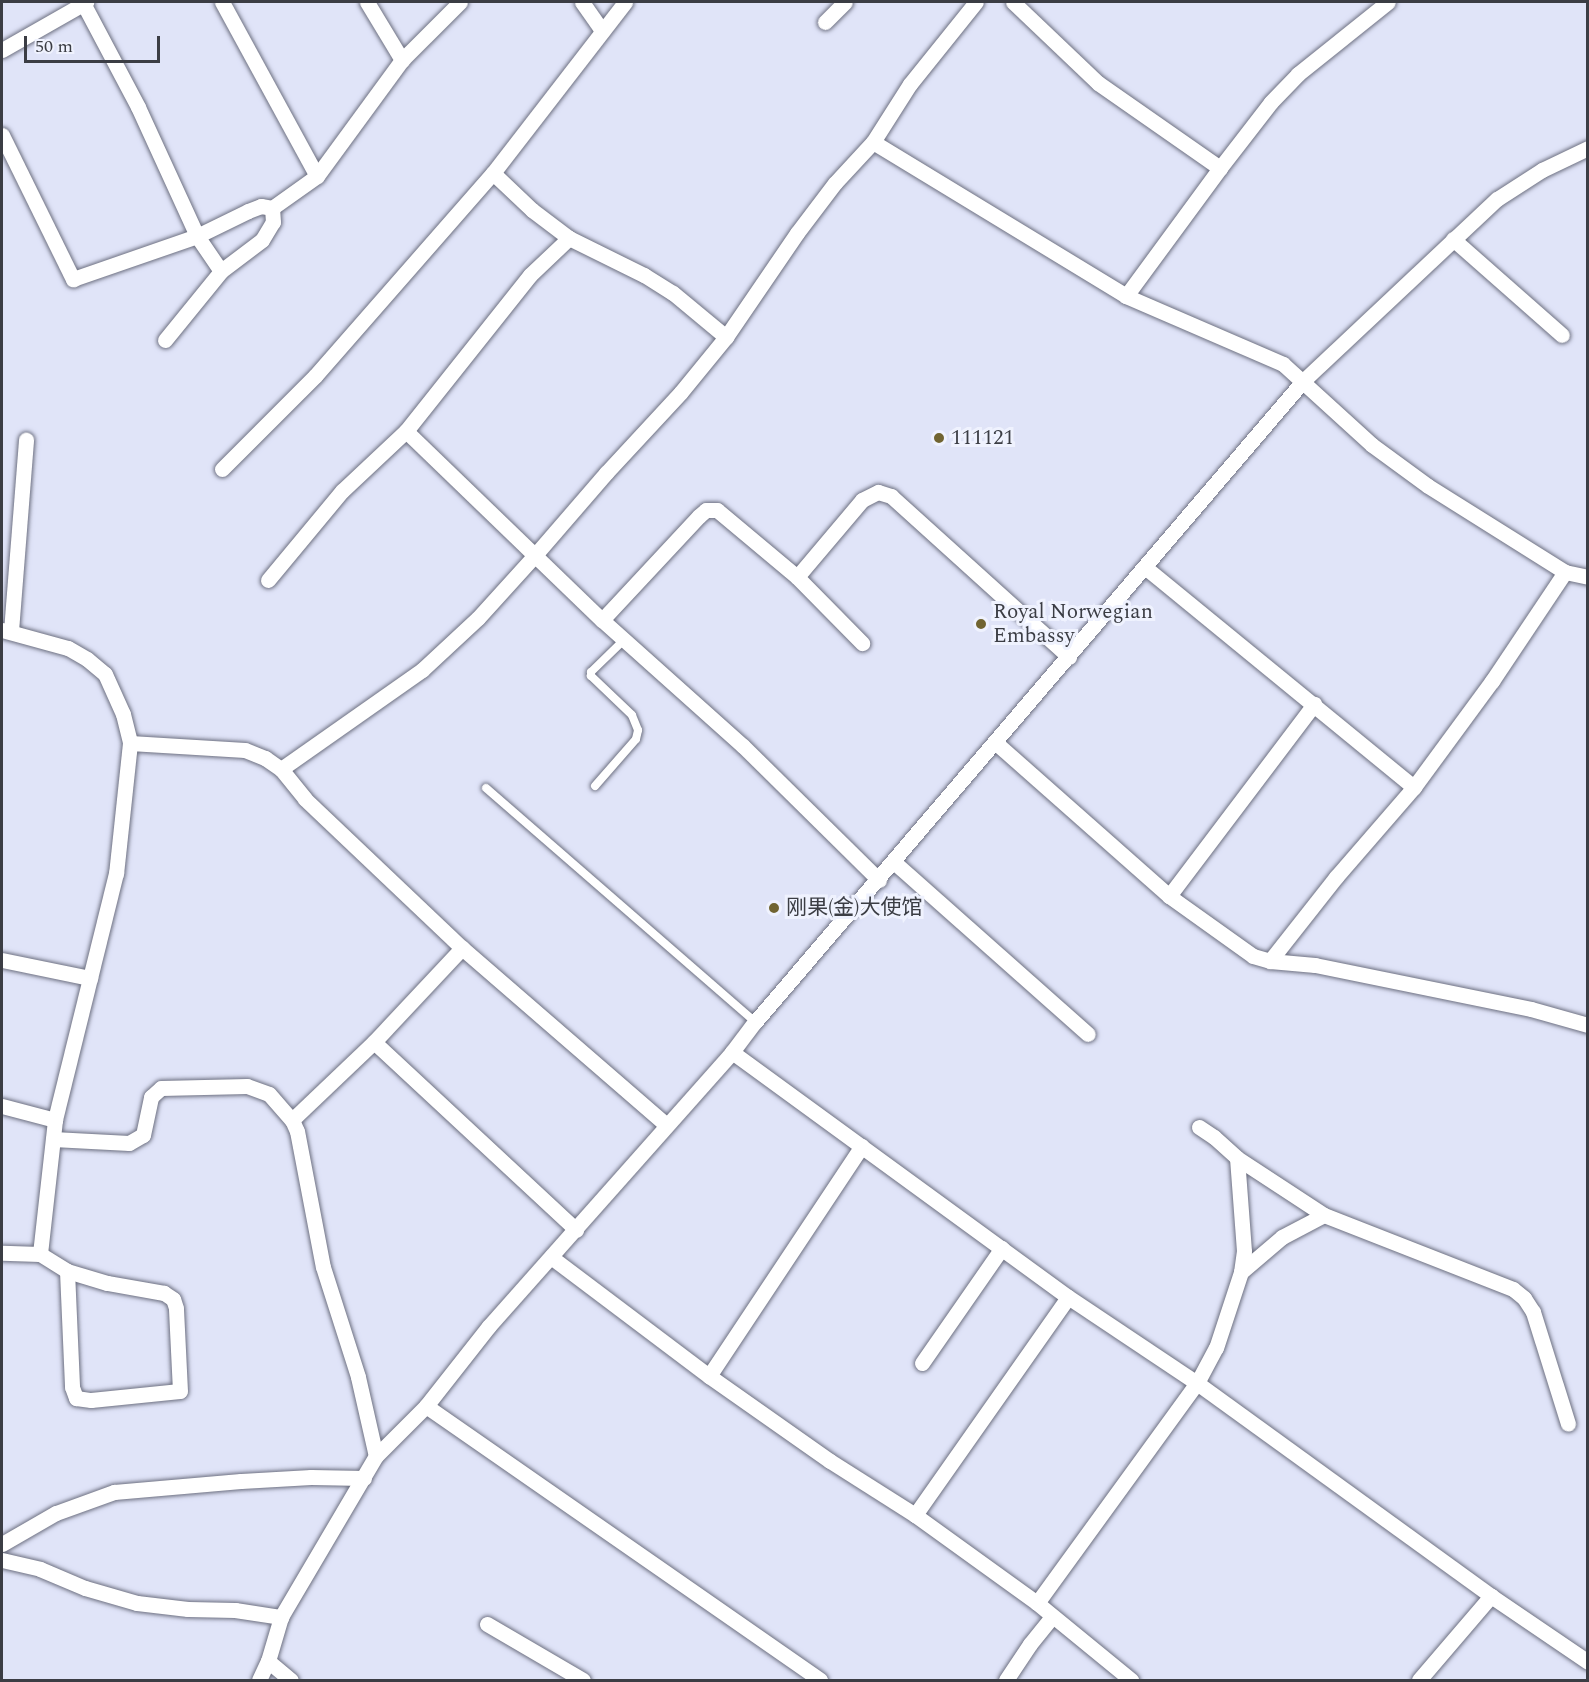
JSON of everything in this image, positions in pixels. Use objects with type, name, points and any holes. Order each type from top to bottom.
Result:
[{"type":"street","points":[[3,45],[84,2],[138,107],[197,236],[221,271]]},
{"type":"street","points":[[222,2],[317,176]]},
{"type":"street","points":[[367,2],[402,60]]},
{"type":"street","points":[[2,135],[73,279],[197,236],[261,206],[272,208],[317,176],[402,60],[460,2]]},
{"type":"street","points":[[582,2],[602,31]]},
{"type":"street","points":[[222,469],[322,368],[494,173],[626,2]]},
{"type":"street","points":[[825,22],[845,2]]},
{"type":"street","points":[[281,769],[422,670],[478,618],[536,554],[606,473],[681,392],[726,337],[835,183],[873,142],[910,84],[975,2]]},
{"type":"street","points":[[1013,2],[1098,84],[1220,168]]},
{"type":"street","points":[[1126,296],[1271,102],[1298,74],[1388,2]]},
{"type":"street","points":[[873,142],[1126,296],[1283,364],[1372,445],[1428,486],[1565,572],[1587,577]]},
{"type":"street","points":[[259,1680],[268,1661],[281,1617],[376,1456],[426,1406],[489,1326],[732,1052],[755,1022],[1146,568],[1303,381],[1497,199],[1542,170],[1587,148]]},
{"type":"street","points":[[494,173],[532,210],[569,238],[644,275],[673,293],[726,337]]},
{"type":"street","points":[[165,340],[221,271],[262,240],[273,222],[272,208]]},
{"type":"street","points":[[268,580],[342,491],[406,431],[530,275],[569,238]]},
{"type":"street","points":[[1453,239],[1562,335]]},
{"type":"street","points":[[406,431],[602,620],[743,746],[879,880]]},
{"type":"street","points":[[26,440],[6,631],[68,648],[87,659],[105,674],[123,714],[130,743],[117,873],[55,1120],[40,1254]]},
{"type":"street","points":[[797,577],[862,500],[878,492],[891,496],[1069,657]]},
{"type":"street","points":[[602,620],[706,510],[717,510],[797,577],[862,643]]},
{"type":"street","points":[[1146,568],[1414,787]]},
{"type":"street","points":[[1270,961],[1336,877],[1414,787],[1492,681],[1565,572]]},
{"type":"street","points":[[1169,897],[1314,704]]},
{"type":"street","points":[[995,742],[1169,897],[1253,956],[1270,961],[1315,965],[1531,1009],[1587,1025]]},
{"type":"street","points":[[130,743],[245,750],[265,758],[281,769],[304,799],[462,948],[666,1125]]},
{"type":"street","points":[[894,862],[1089,1034]]},
{"type":"street","points":[[292,1120],[374,1042],[462,948]]},
{"type":"street","points":[[2,960],[90,978]]},
{"type":"street","points":[[374,1042],[576,1230]]},
{"type":"street","points":[[732,1052],[1068,1297],[1197,1383],[1491,1596],[1587,1662]]},
{"type":"street","points":[[53,1139],[129,1143],[143,1135],[151,1097],[161,1088],[247,1086],[270,1094],[292,1120],[297,1131],[323,1267],[358,1377],[376,1456]]},
{"type":"street","points":[[2,1106],[55,1120]]},
{"type":"street","points":[[1199,1127],[1237,1158],[1324,1215],[1513,1289],[1524,1298],[1533,1312],[1568,1424]]},
{"type":"street","points":[[709,1376],[862,1146]]},
{"type":"street","points":[[1038,1603],[1197,1383],[1216,1348],[1241,1272],[1244,1234],[1237,1158]]},
{"type":"street","points":[[1241,1272],[1282,1238],[1324,1215]]},
{"type":"street","points":[[922,1363],[1002,1248]]},
{"type":"street","points":[[2,1253],[40,1254],[67,1270],[107,1283],[164,1293],[172,1299],[176,1308],[180,1391],[91,1400],[76,1398],[72,1387],[67,1270]]},
{"type":"street","points":[[551,1257],[709,1376],[830,1461],[915,1515],[1038,1603],[1052,1617],[1131,1680]]},
{"type":"street","points":[[915,1515],[1068,1297]]},
{"type":"street","points":[[426,1406],[820,1680]]},
{"type":"street","points":[[2,1544],[56,1513],[114,1492],[311,1477],[364,1478]]},
{"type":"street","points":[[2,1560],[40,1569],[85,1588],[137,1603],[188,1610],[235,1610],[281,1617]]},
{"type":"street","points":[[1419,1680],[1491,1596]]},
{"type":"street","points":[[1006,1680],[1030,1644],[1052,1617]]},
{"type":"street","points":[[488,1624],[583,1680]]},
{"type":"street","points":[[268,1661],[291,1680]]},
{"type":"lane","points":[[596,786],[636,739],[638,730],[632,716],[591,676],[591,672],[624,640]]},
{"type":"lane","points":[[486,788],[755,1022]]},
{"type":"place","name":"111121","points":[[939,438]]},
{"type":"place","name":"Royal Norwegian Embassy","points":[[981,624]]},
{"type":"place","name":"刚果(金)大使馆","points":[[774,908]]}]
